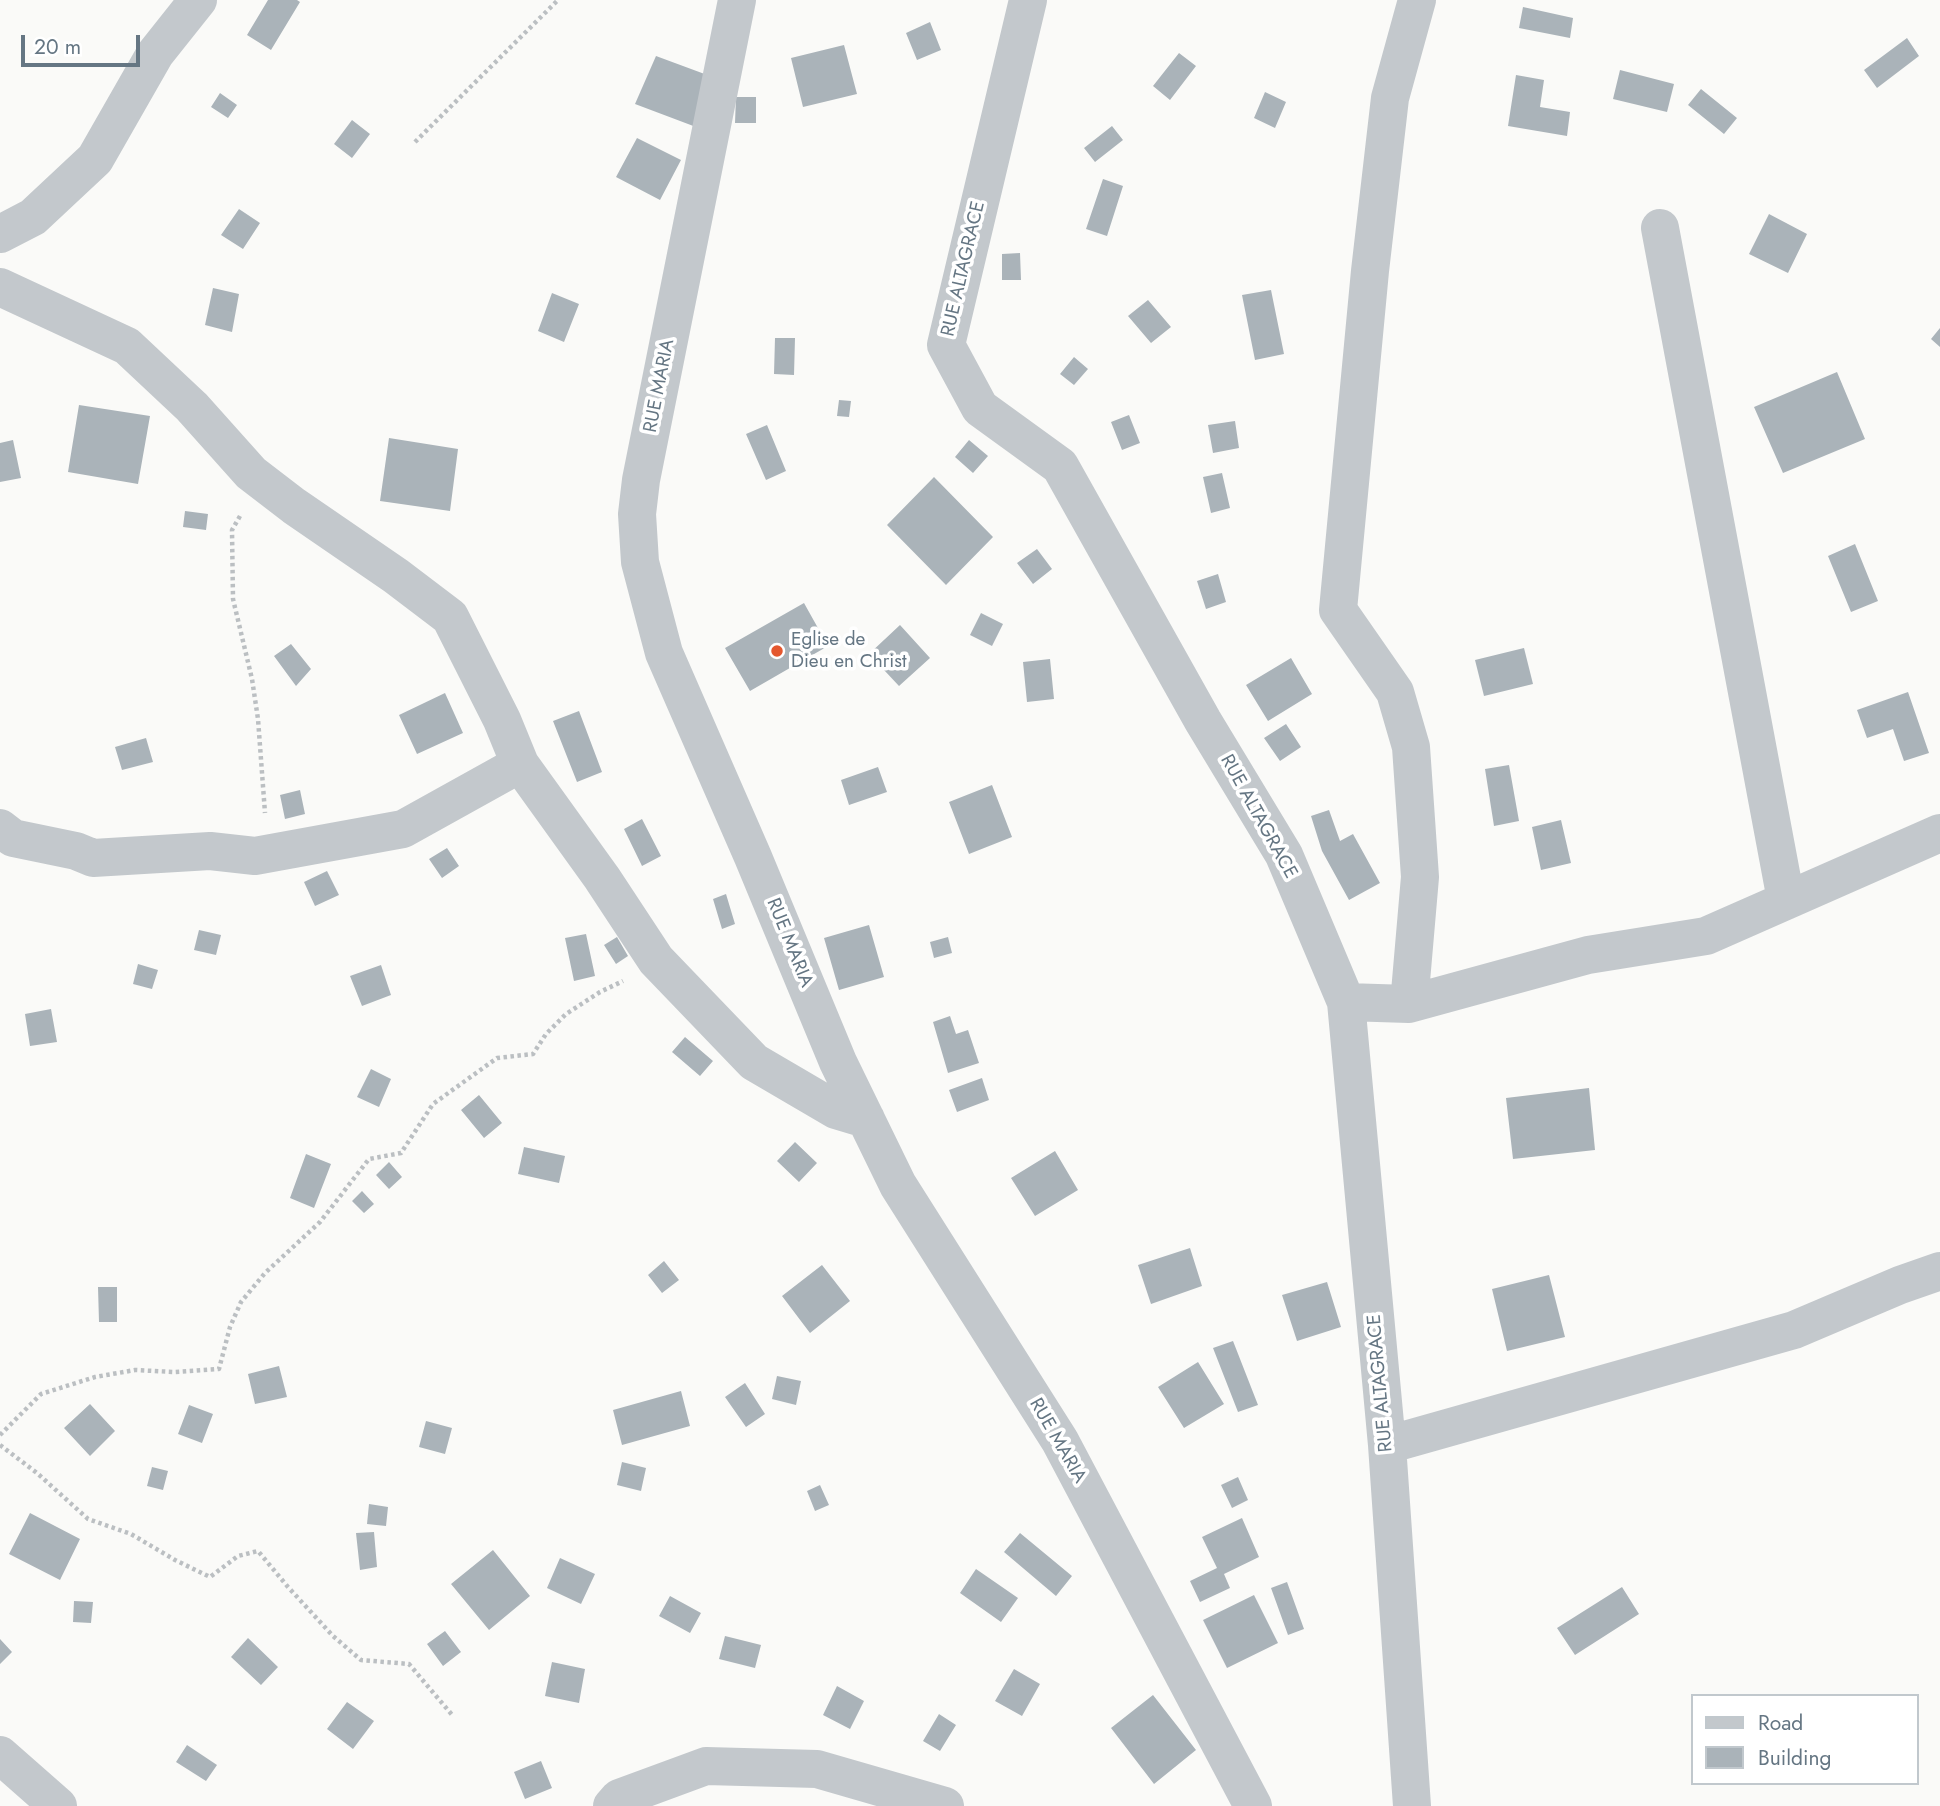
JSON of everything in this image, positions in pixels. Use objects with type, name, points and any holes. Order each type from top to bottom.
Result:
[{"type":"street","points":[[0,234],[33,217],[95,159],[155,54],[198,0]]},
{"type":"street","name":"RUE MARIA","points":[[737,0],[640,480],[637,514],[640,562],[664,653],[838,1062],[898,1185],[1060,1441],[1254,1806]]},
{"type":"street","name":"RUE ALTAGRACE","points":[[1028,0],[946,345],[980,408],[1060,467],[1203,721],[1284,855],[1346,1002],[1387,1445],[1412,1806]]},
{"type":"street","points":[[1409,1004],[1420,877],[1411,747],[1395,691],[1338,610],[1367,298],[1390,98],[1417,0]]},
{"type":"street","points":[[1660,228],[1786,900]]},
{"type":"street","points":[[0,287],[127,346],[192,407],[260,480],[450,617],[502,720],[520,764],[602,878],[656,960],[754,1062],[836,1110],[866,1119]]},
{"type":"street","points":[[0,828],[13,838],[76,850],[93,858],[210,851],[255,856],[403,830],[520,764]]},
{"type":"street","points":[[1346,1002],[1409,1004],[1588,956],[1706,936],[1940,833]]},
{"type":"street","points":[[1387,1445],[1794,1330],[1940,1271]]},
{"type":"street","points":[[0,1755],[58,1806]]},
{"type":"street","points":[[612,1806],[619,1798],[706,1766],[817,1769],[945,1806]]},
{"type":"path","points":[[415,142],[558,0]]},
{"type":"path","points":[[260,480],[232,530],[233,599],[258,719],[270,852]]},
{"type":"path","points":[[0,1435],[41,1394],[95,1377],[135,1370],[174,1372],[219,1369],[230,1327],[241,1302],[265,1273],[320,1222],[369,1159],[401,1153],[433,1104],[497,1058],[533,1054],[546,1034],[566,1014],[656,960]]},
{"type":"path","points":[[0,1445],[37,1473],[88,1519],[131,1534],[210,1577],[238,1556],[258,1551],[332,1636],[361,1660],[410,1664],[453,1716]]},
{"type":"building","points":[[268,0],[300,2],[271,50],[247,35]]},
{"type":"building","points":[[1523,7],[1573,18],[1570,38],[1519,28]]},
{"type":"building","points":[[930,22],[941,50],[917,60],[906,33]]},
{"type":"building","points":[[1907,38],[1919,56],[1877,88],[1864,70]]},
{"type":"building","points":[[844,45],[857,94],[803,107],[791,58]]},
{"type":"building","points":[[1179,53],[1196,66],[1170,100],[1153,86]]},
{"type":"building","points":[[656,56],[710,76],[696,127],[635,104]]},
{"type":"building","points":[[1620,70],[1674,84],[1667,112],[1613,99]]},
{"type":"building","points":[[1516,75],[1544,80],[1540,107],[1570,112],[1567,136],[1508,126]]},
{"type":"building","points":[[1701,89],[1737,118],[1724,134],[1688,105]]},
{"type":"building","points":[[1265,92],[1286,102],[1275,128],[1254,118]]},
{"type":"building","points":[[220,93],[237,105],[228,118],[211,107]]},
{"type":"building","points":[[736,97],[756,97],[756,123],[735,123]]},
{"type":"building","points":[[352,120],[370,134],[352,158],[334,144]]},
{"type":"building","points":[[1112,126],[1123,140],[1095,162],[1084,148]]},
{"type":"building","points":[[637,138],[681,160],[660,200],[616,177]]},
{"type":"building","points":[[1103,179],[1123,186],[1107,236],[1086,229]]},
{"type":"building","points":[[239,209],[260,223],[243,249],[221,235]]},
{"type":"building","points":[[1769,214],[1807,234],[1788,273],[1749,254]]},
{"type":"building","points":[[1020,253],[1021,280],[1002,280],[1002,254]]},
{"type":"building","points":[[213,288],[239,294],[232,332],[205,325]]},
{"type":"building","points":[[1271,290],[1284,354],[1255,360],[1242,295]]},
{"type":"building","points":[[552,293],[579,304],[564,342],[538,331]]},
{"type":"building","points":[[1148,300],[1171,327],[1151,343],[1128,316]]},
{"type":"building","points":[[1940,328],[1940,347],[1931,339]]},
{"type":"building","points":[[775,338],[795,338],[794,375],[774,374]]},
{"type":"building","points":[[1074,357],[1088,369],[1074,385],[1060,374]]},
{"type":"building","points":[[1837,372],[1865,439],[1783,473],[1754,407]]},
{"type":"building","points":[[839,400],[851,401],[849,417],[837,416]]},
{"type":"building","points":[[79,405],[150,416],[138,484],[68,472]]},
{"type":"building","points":[[1129,415],[1140,443],[1122,450],[1111,422]]},
{"type":"building","points":[[1235,421],[1239,448],[1213,453],[1208,425]]},
{"type":"building","points":[[767,425],[786,471],[766,480],[746,434]]},
{"type":"building","points":[[389,438],[458,449],[450,511],[380,501]]},
{"type":"building","points":[[13,440],[21,478],[0,482],[0,443]]},
{"type":"building","points":[[969,440],[988,456],[973,473],[955,457]]},
{"type":"building","points":[[1222,473],[1230,508],[1211,513],[1203,477]]},
{"type":"building","points":[[934,477],[993,537],[946,585],[887,525]]},
{"type":"building","points":[[185,511],[208,514],[206,530],[183,527]]},
{"type":"building","points":[[1855,544],[1878,601],[1851,612],[1828,556]]},
{"type":"building","points":[[1037,549],[1052,569],[1033,584],[1017,563]]},
{"type":"building","points":[[1218,574],[1226,602],[1206,609],[1197,581]]},
{"type":"building","points":[[804,603],[828,646],[750,691],[725,648]]},
{"type":"building","points":[[981,613],[1003,624],[992,646],[970,635]]},
{"type":"building","points":[[900,625],[930,658],[899,686],[869,654]]},
{"type":"building","points":[[291,644],[311,669],[296,686],[274,656]]},
{"type":"building","points":[[1524,648],[1533,684],[1484,696],[1475,660]]},
{"type":"building","points":[[1291,658],[1312,694],[1268,721],[1246,685]]},
{"type":"building","points":[[1050,659],[1054,699],[1027,702],[1023,662]]},
{"type":"building","points":[[1908,692],[1929,753],[1904,761],[1893,729],[1867,738],[1857,710]]},
{"type":"building","points":[[445,693],[463,733],[417,754],[399,715]]},
{"type":"building","points":[[579,711],[602,772],[577,782],[553,721]]},
{"type":"building","points":[[1286,724],[1301,747],[1280,761],[1264,738]]},
{"type":"building","points":[[146,738],[153,762],[122,770],[115,747]]},
{"type":"building","points":[[1509,765],[1519,821],[1494,826],[1485,769]]},
{"type":"building","points":[[878,767],[887,792],[849,805],[841,780]]},
{"type":"building","points":[[992,785],[1012,837],[969,854],[949,802]]},
{"type":"building","points":[[300,790],[305,814],[285,819],[280,795]]},
{"type":"building","points":[[1329,810],[1340,841],[1353,834],[1380,883],[1349,900],[1322,851],[1311,816]]},
{"type":"building","points":[[642,819],[661,856],[642,866],[624,829]]},
{"type":"building","points":[[1561,820],[1571,863],[1541,870],[1532,827]]},
{"type":"building","points":[[447,848],[459,866],[442,878],[429,859]]},
{"type":"building","points":[[327,871],[339,895],[315,906],[304,882]]},
{"type":"building","points":[[726,894],[735,924],[722,929],[713,899]]},
{"type":"building","points":[[869,925],[884,977],[839,990],[824,938]]},
{"type":"building","points":[[199,930],[221,935],[216,955],[194,950]]},
{"type":"building","points":[[586,934],[595,976],[574,981],[565,938]]},
{"type":"building","points":[[617,937],[628,956],[616,964],[604,945]]},
{"type":"building","points":[[948,937],[952,953],[934,958],[930,942]]},
{"type":"building","points":[[138,964],[158,970],[152,989],[133,984]]},
{"type":"building","points":[[381,965],[391,995],[362,1006],[350,976]]},
{"type":"building","points":[[51,1009],[57,1042],[30,1046],[25,1014]]},
{"type":"building","points":[[950,1016],[956,1034],[968,1030],[979,1063],[948,1073],[933,1022]]},
{"type":"building","points":[[685,1037],[713,1061],[700,1076],[672,1052]]},
{"type":"building","points":[[371,1069],[391,1079],[379,1107],[357,1097]]},
{"type":"building","points":[[982,1078],[989,1100],[957,1112],[949,1090]]},
{"type":"building","points":[[1589,1088],[1595,1150],[1513,1159],[1506,1098]]},
{"type":"building","points":[[479,1095],[502,1123],[484,1138],[461,1110]]},
{"type":"building","points":[[795,1142],[817,1163],[799,1182],[777,1161]]},
{"type":"building","points":[[524,1147],[565,1156],[559,1183],[518,1174]]},
{"type":"building","points":[[1055,1151],[1078,1190],[1035,1216],[1011,1178]]},
{"type":"building","points":[[306,1154],[331,1164],[314,1208],[290,1198]]},
{"type":"building","points":[[389,1162],[402,1177],[389,1189],[376,1175]]},
{"type":"building","points":[[362,1191],[374,1204],[364,1213],[352,1201]]},
{"type":"building","points":[[1190,1248],[1202,1286],[1151,1304],[1138,1265]]},
{"type":"building","points":[[664,1261],[679,1280],[662,1293],[648,1275]]},
{"type":"building","points":[[822,1265],[850,1301],[810,1333],[782,1296]]},
{"type":"building","points":[[1549,1275],[1565,1337],[1507,1351],[1492,1289]]},
{"type":"building","points":[[1327,1282],[1341,1327],[1297,1341],[1282,1295]]},
{"type":"building","points":[[98,1287],[117,1287],[117,1322],[99,1322]]},
{"type":"building","points":[[1233,1341],[1258,1405],[1238,1412],[1213,1348]]},
{"type":"building","points":[[1198,1362],[1224,1404],[1184,1428],[1158,1387]]},
{"type":"building","points":[[279,1366],[287,1397],[255,1404],[248,1374]]},
{"type":"building","points":[[777,1376],[801,1381],[796,1405],[772,1399]]},
{"type":"building","points":[[745,1383],[765,1414],[746,1427],[725,1397]]},
{"type":"building","points":[[681,1391],[690,1426],[622,1445],[613,1410]]},
{"type":"building","points":[[90,1404],[115,1431],[90,1456],[64,1428]]},
{"type":"building","points":[[189,1405],[213,1414],[202,1443],[178,1434]]},
{"type":"building","points":[[426,1421],[452,1428],[445,1454],[419,1447]]},
{"type":"building","points":[[622,1462],[646,1468],[641,1491],[617,1485]]},
{"type":"building","points":[[152,1467],[168,1471],[163,1490],[147,1486]]},
{"type":"building","points":[[1238,1477],[1248,1500],[1232,1508],[1221,1485]]},
{"type":"building","points":[[820,1485],[829,1505],[815,1511],[807,1491]]},
{"type":"building","points":[[369,1504],[388,1507],[386,1526],[367,1524]]},
{"type":"building","points":[[30,1513],[80,1539],[60,1580],[9,1554]]},
{"type":"building","points":[[1242,1518],[1259,1557],[1224,1574],[1230,1588],[1200,1602],[1190,1581],[1217,1568],[1202,1537]]},
{"type":"building","points":[[374,1532],[377,1567],[360,1570],[356,1533]]},
{"type":"building","points":[[1020,1533],[1072,1576],[1056,1596],[1004,1552]]},
{"type":"building","points":[[493,1550],[530,1596],[489,1630],[451,1584]]},
{"type":"building","points":[[560,1558],[595,1574],[581,1604],[547,1588]]},
{"type":"building","points":[[976,1569],[1018,1598],[1001,1622],[960,1593]]},
{"type":"building","points":[[1287,1582],[1304,1629],[1288,1635],[1271,1588]]},
{"type":"building","points":[[1622,1587],[1639,1614],[1575,1655],[1557,1628]]},
{"type":"building","points":[[1254,1595],[1278,1643],[1227,1668],[1203,1620]]},
{"type":"building","points":[[670,1596],[701,1613],[690,1633],[659,1616]]},
{"type":"building","points":[[74,1601],[93,1602],[91,1623],[73,1622]]},
{"type":"building","points":[[445,1631],[461,1652],[443,1666],[427,1644]]},
{"type":"building","points":[[725,1636],[761,1645],[755,1668],[719,1659]]},
{"type":"building","points":[[248,1638],[278,1667],[261,1685],[231,1657]]},
{"type":"building","points":[[0,1639],[12,1652],[0,1664]]},
{"type":"building","points":[[552,1662],[585,1669],[579,1703],[545,1696]]},
{"type":"building","points":[[1014,1669],[1040,1684],[1022,1716],[995,1701]]},
{"type":"building","points":[[837,1686],[864,1701],[850,1729],[823,1715]]},
{"type":"building","points":[[1153,1695],[1196,1750],[1154,1784],[1111,1728]]},
{"type":"building","points":[[347,1702],[374,1721],[353,1749],[327,1729]]},
{"type":"building","points":[[939,1714],[956,1725],[940,1751],[923,1741]]},
{"type":"building","points":[[187,1745],[217,1765],[206,1781],[176,1762]]},
{"type":"building","points":[[541,1761],[552,1788],[525,1799],[514,1772]]},
{"type":"place","name":"Eglise de Dieu en Christ","points":[[777,651]]}]
